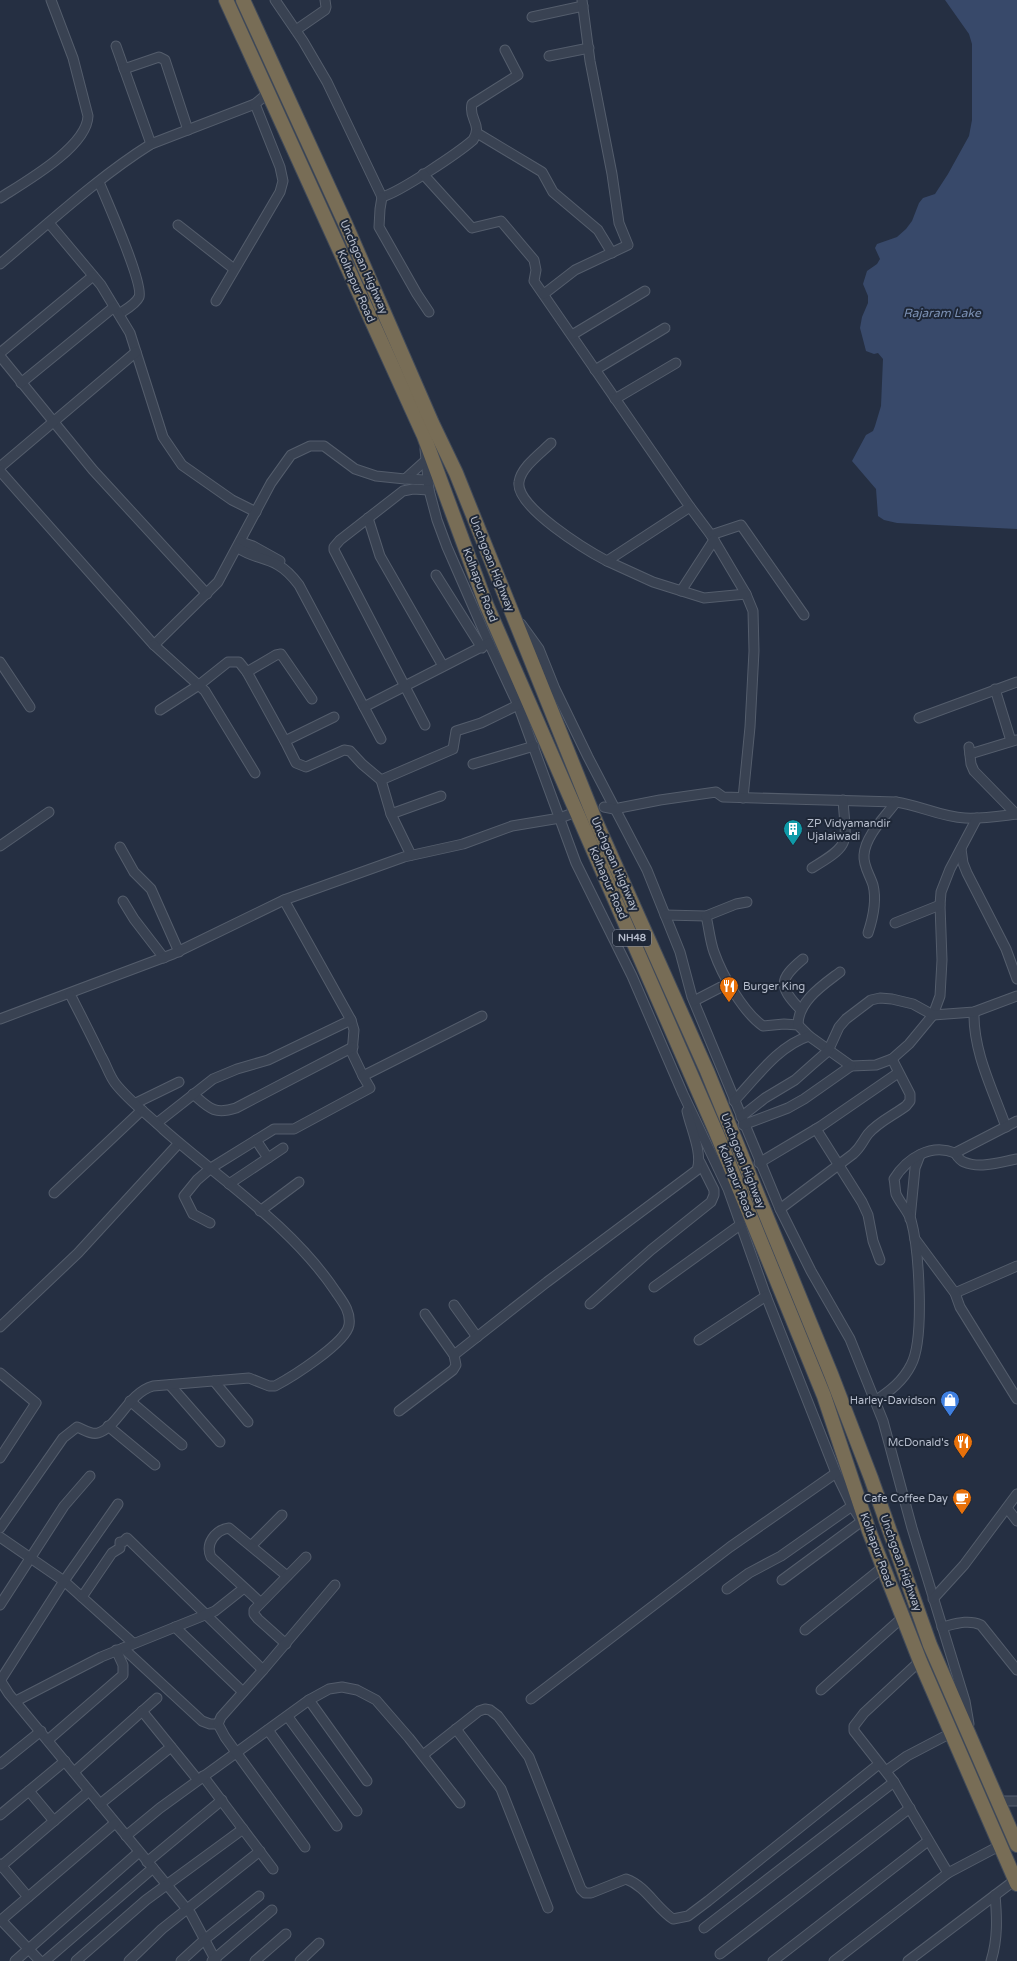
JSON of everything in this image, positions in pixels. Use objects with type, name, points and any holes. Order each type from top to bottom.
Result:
[{"type":"highway","name":"Kolhapur Road","points":[[226,0],[424,436],[486,604],[713,1125],[824,1396],[866,1526],[920,1661],[1016,1882]]},
{"type":"highway","name":"Unchgoan Highway","points":[[242,0],[345,223],[432,423],[456,473],[596,822],[713,1086],[831,1374],[871,1478],[930,1645],[1017,1845]]},
{"type":"street","points":[[0,198],[61,156],[80,138],[88,124],[88,116],[73,58],[51,0]]},
{"type":"street","points":[[275,0],[296,30],[327,82],[382,197],[379,227],[417,294],[429,312]]},
{"type":"street","points":[[296,30],[325,10],[325,0]]},
{"type":"street","points":[[532,17],[583,3],[589,48],[612,174],[619,223],[628,245],[575,270],[544,294]]},
{"type":"street","points":[[116,46],[151,144]]},
{"type":"street","points":[[549,56],[589,48]]},
{"type":"street","points":[[382,197],[390,195],[468,144],[477,133],[477,126],[471,108],[472,104],[518,75],[506,50]]},
{"type":"street","points":[[124,69],[159,57],[165,60],[188,130]]},
{"type":"street","points":[[0,264],[118,166],[151,144],[256,104],[268,93]]},
{"type":"street","points":[[216,301],[280,192],[283,182],[280,167],[256,104]]},
{"type":"street","points":[[477,133],[542,172],[553,192],[598,230],[612,253]]},
{"type":"street","points":[[423,174],[472,228],[501,221],[534,260],[536,270],[534,281],[712,537],[746,594],[753,611],[754,650],[750,727],[743,798]]},
{"type":"street","points":[[21,383],[116,311],[137,300],[140,295],[139,286],[127,249],[99,182]]},
{"type":"street","points":[[48,223],[94,276],[130,333],[163,437],[182,465],[232,500],[256,512]]},
{"type":"street","points":[[178,225],[234,269]]},
{"type":"street","points":[[0,353],[94,276]]},
{"type":"street","points":[[572,335],[645,290]]},
{"type":"street","points":[[596,370],[665,328]]},
{"type":"street","points":[[0,467],[136,352]]},
{"type":"street","points":[[0,356],[98,476],[207,594]]},
{"type":"street","points":[[615,399],[676,363]]},
{"type":"street","points":[[424,436],[428,486]]},
{"type":"street","points":[[552,443],[525,470],[519,482],[521,493],[555,530],[607,561],[653,582],[704,598],[746,594]]},
{"type":"street","points":[[154,645],[218,582],[271,483],[291,455],[310,446],[324,446],[355,469],[362,472],[376,476],[426,480],[437,520],[485,646]]},
{"type":"street","points":[[405,479],[426,461]]},
{"type":"street","points":[[0,471],[154,645],[188,678],[199,685],[212,700],[255,773]]},
{"type":"street","points":[[425,725],[335,554],[334,547],[337,543],[403,491],[428,486]]},
{"type":"street","points":[[607,561],[690,507]]},
{"type":"street","points":[[368,518],[380,556],[443,666]]},
{"type":"street","points":[[681,591],[712,537],[741,525],[804,615]]},
{"type":"street","points":[[239,545],[278,559],[284,569],[304,591],[381,739]]},
{"type":"street","points":[[436,575],[485,646],[518,705],[576,862],[632,976],[683,1094],[728,1189],[766,1296],[836,1474],[852,1506],[866,1526],[782,1580]]},
{"type":"street","points":[[511,610],[539,649],[555,689],[614,809],[647,870],[680,952],[694,1001],[759,1163],[811,1271],[850,1339],[875,1401],[891,1449],[933,1599],[965,1701],[969,1724],[968,1735]]},
{"type":"street","points":[[364,707],[485,646]]},
{"type":"street","points":[[247,672],[276,655],[281,654],[312,699]]},
{"type":"street","points":[[160,710],[199,685],[224,665],[233,661],[239,662],[247,672],[296,763],[301,767],[312,766],[344,750],[350,751],[362,764],[381,780],[391,814],[410,855]]},
{"type":"street","points":[[0,662],[30,707]]},
{"type":"street","points":[[919,718],[1017,682]]},
{"type":"street","points":[[995,689],[1014,740],[970,750],[971,764],[974,771],[1016,814]]},
{"type":"street","points":[[381,780],[453,749],[456,731],[481,723],[518,705]]},
{"type":"street","points":[[285,741],[334,717]]},
{"type":"street","points":[[473,764],[534,746]]},
{"type":"street","points":[[604,807],[614,809],[660,800],[716,792],[723,797],[896,802],[912,804],[946,815],[978,818],[1016,814]]},
{"type":"street","points":[[391,814],[441,796]]},
{"type":"street","points":[[812,868],[837,852],[844,843],[843,800]]},
{"type":"street","points":[[868,934],[875,900],[873,885],[864,863],[864,854],[870,838],[896,802]]},
{"type":"street","points":[[0,846],[49,812]]},
{"type":"street","points":[[0,1019],[179,952],[284,900],[410,855],[463,844],[512,826],[560,818],[574,813]]},
{"type":"street","points":[[706,916],[717,959],[727,980],[754,1019],[762,1026],[784,1024],[798,1025],[828,1051],[851,1066],[876,1065],[892,1059],[909,1044],[933,1015],[940,996],[942,981],[941,892],[950,869],[978,818]]},
{"type":"street","points":[[120,847],[134,872],[151,889],[179,952]]},
{"type":"street","points":[[961,850],[963,863],[969,877],[1006,949],[1017,979]]},
{"type":"street","points":[[210,1223],[193,1214],[184,1196],[197,1180],[211,1168],[274,1128],[294,1130],[370,1088],[352,1053],[354,1030],[351,1020],[284,900]]},
{"type":"street","points":[[123,901],[134,919],[164,958]]},
{"type":"street","points":[[664,914],[706,916],[736,904],[746,902]]},
{"type":"street","points":[[895,923],[940,906]]},
{"type":"street","points":[[800,1009],[784,989],[785,978],[791,970],[804,959]]},
{"type":"street","points":[[798,1025],[800,1009],[814,994],[840,972]]},
{"type":"street","points":[[694,1001],[721,987]]},
{"type":"street","points":[[0,1528],[70,1431],[77,1427],[91,1433],[98,1433],[108,1426],[130,1401],[145,1388],[248,1378],[269,1386],[276,1386],[313,1363],[341,1337],[349,1327],[349,1315],[327,1279],[293,1241],[211,1168],[179,1143],[139,1107],[115,1082],[70,994]]},
{"type":"street","points":[[742,1121],[765,1098],[795,1080],[828,1051],[839,1028],[846,1019],[871,1000],[880,998],[892,999],[914,1004],[933,1015],[974,1012],[1017,996]]},
{"type":"street","points":[[974,1012],[973,1030],[976,1045],[1006,1126]]},
{"type":"street","points":[[363,1076],[482,1016]]},
{"type":"street","points":[[157,1123],[213,1079],[268,1060],[351,1020]]},
{"type":"street","points":[[734,1101],[778,1054],[798,1039],[809,1036]]},
{"type":"street","points":[[192,1094],[210,1109],[225,1112],[236,1108],[353,1047]]},
{"type":"street","points":[[780,1209],[839,1165],[863,1145],[868,1135],[875,1128],[906,1106],[910,1101],[910,1094],[892,1059]]},
{"type":"street","points":[[742,1121],[799,1102],[828,1084],[851,1066]]},
{"type":"street","points":[[759,1163],[816,1129],[898,1073]]},
{"type":"street","points":[[54,1193],[139,1107],[179,1082]]},
{"type":"street","points":[[590,1304],[651,1250],[711,1202],[714,1196],[714,1190],[700,1162],[683,1094]]},
{"type":"street","points":[[955,1153],[1017,1121]]},
{"type":"street","points":[[816,1129],[868,1215],[873,1241],[880,1260]]},
{"type":"street","points":[[256,1140],[268,1158]]},
{"type":"street","points":[[0,1327],[78,1253],[179,1143]]},
{"type":"street","points":[[229,1184],[283,1148]]},
{"type":"street","points":[[875,1401],[905,1376],[912,1363],[918,1346],[918,1272],[914,1238],[910,1219],[896,1193],[894,1178],[899,1171],[920,1155],[934,1149],[946,1149],[955,1153],[963,1162],[976,1164],[997,1163],[1017,1159]]},
{"type":"street","points":[[910,1219],[915,1168],[920,1155]]},
{"type":"street","points":[[454,1355],[547,1282],[697,1170],[700,1162]]},
{"type":"street","points":[[260,1211],[299,1182]]},
{"type":"street","points":[[654,1287],[740,1225]]},
{"type":"street","points":[[914,1238],[955,1293],[960,1307],[1017,1399]]},
{"type":"street","points":[[955,1293],[1017,1266]]},
{"type":"street","points":[[699,1340],[766,1296]]},
{"type":"street","points":[[454,1305],[477,1337]]},
{"type":"street","points":[[399,1411],[454,1370],[456,1361],[454,1355],[425,1314]]},
{"type":"street","points":[[0,1373],[36,1403],[0,1458]]},
{"type":"street","points":[[214,1381],[248,1422]]},
{"type":"street","points":[[170,1385],[220,1442]]},
{"type":"street","points":[[130,1401],[182,1445]]},
{"type":"street","points":[[108,1426],[155,1465]]},
{"type":"street","points":[[531,1699],[730,1547],[836,1474]]},
{"type":"street","points":[[0,1605],[64,1506],[90,1476]]},
{"type":"street","points":[[933,1599],[964,1565],[1017,1494]]},
{"type":"street","points":[[118,1504],[64,1581],[0,1680],[9,1694],[187,1908],[214,1960],[272,1910]]},
{"type":"street","points":[[727,1588],[749,1573],[781,1556],[852,1506]]},
{"type":"street","points":[[1006,1508],[1017,1521]]},
{"type":"street","points":[[252,1545],[282,1515]]},
{"type":"street","points":[[260,1602],[212,1557],[209,1551],[209,1544],[222,1529],[229,1528],[252,1545],[287,1576]]},
{"type":"street","points":[[0,1537],[64,1581],[133,1643]]},
{"type":"street","points":[[82,1597],[112,1553],[120,1548],[120,1542],[123,1542],[127,1538],[263,1670]]},
{"type":"street","points":[[286,1644],[254,1614],[254,1610],[260,1602],[306,1557]]},
{"type":"street","points":[[805,1630],[883,1567]]},
{"type":"street","points":[[306,1847],[220,1730],[218,1724],[221,1717],[286,1644],[335,1585]]},
{"type":"street","points":[[16,1701],[33,1691],[119,1649],[206,1615],[225,1604],[244,1588]]},
{"type":"street","points":[[821,1690],[902,1617]]},
{"type":"street","points":[[942,1627],[963,1622],[975,1622],[981,1625],[1017,1670]]},
{"type":"street","points":[[175,1627],[243,1692]]},
{"type":"street","points":[[119,1649],[202,1721],[210,1724],[218,1724]]},
{"type":"street","points":[[48,1740],[123,1674],[123,1665],[119,1649]]},
{"type":"street","points":[[920,1661],[864,1713],[854,1726],[854,1731],[894,1782],[948,1873]]},
{"type":"street","points":[[126,1836],[200,1778],[288,1717],[309,1700],[329,1689],[342,1687],[357,1690],[376,1700],[423,1755],[460,1803]]},
{"type":"street","points":[[0,1698],[9,1694]]},
{"type":"street","points":[[74,1772],[157,1698]]},
{"type":"street","points":[[309,1700],[367,1781]]},
{"type":"street","points":[[423,1755],[479,1711],[485,1709],[490,1710],[498,1716],[522,1746],[535,1768],[575,1877],[581,1889],[585,1893],[591,1893],[626,1879],[638,1886],[666,1915],[673,1919],[688,1916],[708,1901],[879,1764]]},
{"type":"street","points":[[142,1711],[171,1747],[222,1800],[273,1869]]},
{"type":"street","points":[[288,1717],[357,1811]]},
{"type":"street","points":[[456,1729],[501,1789],[548,1908]]},
{"type":"street","points":[[268,1730],[337,1826]]},
{"type":"street","points":[[0,1764],[41,1731]]},
{"type":"street","points":[[886,1771],[907,1756],[952,1733]]},
{"type":"street","points":[[100,1804],[171,1747]]},
{"type":"street","points":[[0,1815],[65,1761]]},
{"type":"street","points":[[704,1928],[894,1782]]},
{"type":"street","points":[[29,1791],[54,1821]]},
{"type":"street","points":[[28,1897],[1,1866],[89,1791]]},
{"type":"street","points":[[45,1961],[222,1800]]},
{"type":"street","points":[[999,1801],[1017,1801]]},
{"type":"street","points":[[720,1954],[910,1808]]},
{"type":"street","points":[[40,1961],[1,1921],[115,1823]]},
{"type":"street","points":[[76,1961],[146,1900],[243,1829]]},
{"type":"street","points":[[773,1961],[928,1841]]},
{"type":"street","points":[[834,1961],[948,1873],[1000,1844]]},
{"type":"street","points":[[130,1961],[162,1929],[260,1851]]},
{"type":"street","points":[[15,1961],[139,1852]]},
{"type":"street","points":[[908,1961],[995,1895],[1016,1882]]},
{"type":"street","points":[[991,1961],[994,1951],[996,1928],[995,1895]]},
{"type":"street","points":[[181,1961],[204,1940],[259,1896]]},
{"type":"street","points":[[255,1961],[286,1934]]},
{"type":"street","points":[[300,1961],[319,1943]]},
{"type":"water","name":"Rajaram Lake","points":[[945,0],[1017,0],[1017,529],[897,523],[884,520],[878,516],[876,489],[852,461],[866,435],[873,431],[881,406],[883,359],[878,353],[874,354],[866,351],[860,328],[862,317],[868,303],[868,296],[863,284],[867,271],[877,264],[880,259],[875,248],[877,244],[897,237],[906,229],[912,221],[919,203],[923,198],[935,194],[969,136],[972,120],[972,44],[969,34]]},
{"type":"place","name":"ZP Vidyamandir Ujalaiwadi","points":[[793,846]]},
{"type":"place","name":"Burger King","points":[[729,1003]]},
{"type":"place","name":"Harley-Davidson","points":[[950,1417]]},
{"type":"place","name":"McDonald's","points":[[963,1459]]},
{"type":"place","name":"Cafe Coffee Day","points":[[962,1515]]}]
